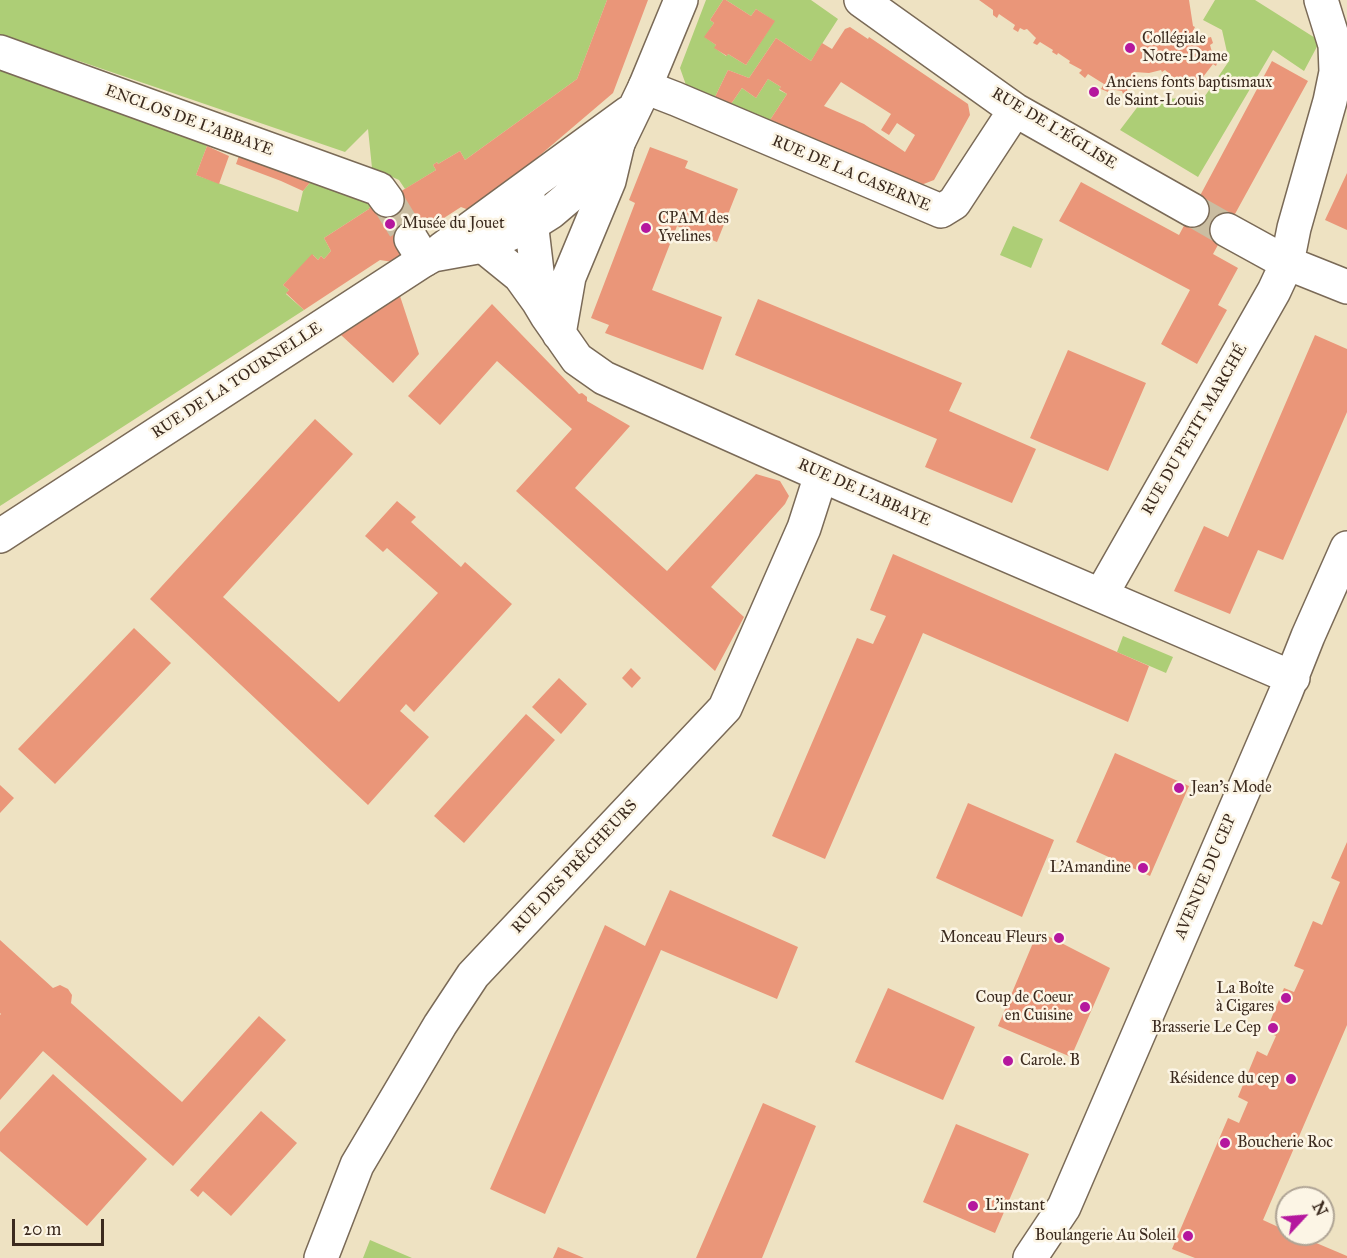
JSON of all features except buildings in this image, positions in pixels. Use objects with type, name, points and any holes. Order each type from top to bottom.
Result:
[{"type":"street","points":[[559,334],[569,278],[609,181],[618,143],[640,98],[681,0]]},
{"type":"street","name":"RUE DE L'ÉGLISE","points":[[861,0],[1015,110],[1192,210]]},
{"type":"street","name":"RUE DU PETIT MARCHÉ","points":[[1101,595],[1274,291],[1287,263],[1294,228],[1336,72],[1335,45],[1321,0]]},
{"type":"street","name":"ENCLOS DE L'ABBAYE","points":[[0,52],[383,194]]},
{"type":"street","points":[[423,251],[527,187],[640,98]]},
{"type":"street","name":"RUE DE LA CASERNE","points":[[640,98],[676,99],[941,212],[954,203],[1015,110]]},
{"type":"street","name":"RUE DE LA TOURNELLE","points":[[0,536],[423,251],[483,246],[541,218],[584,184],[603,164],[618,143]]},
{"type":"street","points":[[527,187],[541,218],[538,280],[544,301],[559,334]]},
{"type":"street","points":[[541,218],[568,234],[577,260]]},
{"type":"street","points":[[1227,230],[1287,263],[1347,286]]},
{"type":"street","name":"RUE DE L'ABBAYE","points":[[483,246],[520,276],[577,359],[604,378],[821,475],[1293,678]]},
{"type":"street","name":"RUE DES PRÊCHEURS","points":[[321,1258],[357,1165],[440,1024],[473,975],[725,708],[804,528],[821,475]]},
{"type":"street","name":"AVENUE DU CEP","points":[[1030,1258],[1064,1207],[1347,548]]},
{"type":"street","name":"AVENUE DU CEP","points":[[1059,1258],[1064,1207]]},
{"type":"green space","points":[[0,0],[607,0],[577,79],[465,160],[460,151],[438,164],[437,162],[433,165],[436,170],[405,189],[399,180],[372,168],[368,129],[345,152],[0,36]]},
{"type":"green space","points":[[706,0],[723,0],[710,20],[714,23],[705,37],[726,56],[728,54],[746,65],[774,21],[756,9],[751,16],[726,0],[811,0],[838,19],[811,61],[776,38],[749,78],[728,70],[715,97],[686,85],[680,68]]},
{"type":"green space","points":[[1215,0],[1255,0],[1320,41],[1304,71],[1273,50],[1198,177],[1120,130],[1142,101],[1205,96],[1229,61],[1222,30],[1203,20]]},
{"type":"green space","points":[[0,60],[80,89],[207,146],[196,175],[298,212],[303,191],[317,174],[374,205],[324,238],[331,251],[324,259],[321,256],[318,260],[313,255],[283,285],[289,290],[286,294],[304,310],[0,506]]},
{"type":"green space","points":[[768,79],[781,87],[779,90],[787,94],[770,120],[731,104],[742,88],[756,98]]},
{"type":"green space","points":[[1013,226],[1043,239],[1031,268],[1000,255]]},
{"type":"green space","points":[[1123,636],[1173,657],[1166,673],[1117,652]]},
{"type":"green space","points":[[370,1240],[412,1258],[363,1258]]},
{"type":"tunnel","points":[[387,200],[411,239]]},
{"type":"tunnel","points":[[1192,210],[1227,230]]},
{"type":"place","name":"Collégiale Notre-Dame","points":[[1130,48]]},
{"type":"place","name":"Anciens fonts baptismaux de Saint-Louis","points":[[1094,92]]},
{"type":"place","name":"Musée du Jouet","points":[[390,224]]},
{"type":"place","name":"CPAM des Yvelines","points":[[646,228]]},
{"type":"place","name":"Jean's Mode","points":[[1179,788]]},
{"type":"place","name":"L'Amandine","points":[[1143,868]]},
{"type":"place","name":"Monceau Fleurs","points":[[1059,938]]},
{"type":"place","name":"La Boîte à Cigares","points":[[1286,998]]},
{"type":"place","name":"Coup de Coeur en Cuisine","points":[[1085,1007]]},
{"type":"place","name":"Brasserie Le Cep","points":[[1273,1028]]},
{"type":"place","name":"Carole. B","points":[[1008,1061]]},
{"type":"place","name":"Résidence du cep","points":[[1291,1079]]},
{"type":"place","name":"Boucherie Roc","points":[[1225,1143]]},
{"type":"place","name":"L'instant","points":[[973,1206]]},
{"type":"place","name":"Boulangerie Au Soleil","points":[[1188,1236]]}]
